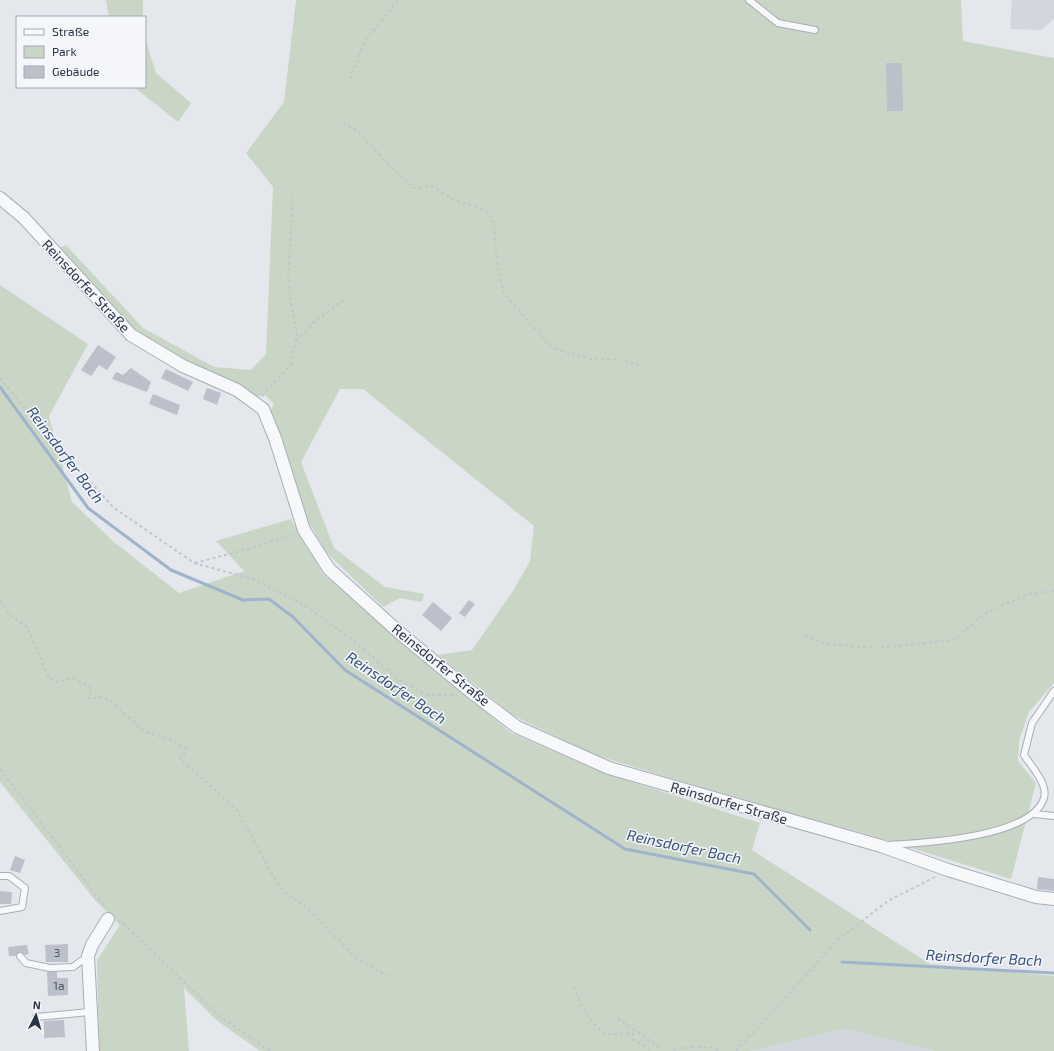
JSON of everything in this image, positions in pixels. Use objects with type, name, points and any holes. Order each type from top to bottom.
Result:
[{"type":"street","name":"Reinsdorfer Straße","points":[[0,198],[24,218],[131,334],[183,366],[237,390],[263,409],[275,438],[304,530],[329,569],[401,634],[475,695],[517,726],[609,768],[881,846],[948,870],[1036,897],[1054,900]]},
{"type":"street","points":[[93,1051],[88,956],[107,913]]},
{"type":"lane","points":[[749,0],[778,23],[815,30]]},
{"type":"lane","points":[[881,846],[954,840],[1014,825],[1034,814],[1044,798],[1043,784],[1024,755],[1032,723],[1054,691]]},
{"type":"lane","points":[[1034,814],[1054,816]]},
{"type":"lane","points":[[0,876],[9,876],[25,888],[22,907],[0,911]]},
{"type":"lane","points":[[20,956],[26,963],[50,968],[73,967],[88,956]]},
{"type":"lane","points":[[36,1017],[90,1012]]},
{"type":"path","points":[[350,79],[366,41],[398,0]]},
{"type":"path","points":[[343,123],[359,132],[387,163],[414,188],[431,186],[452,199],[488,212],[494,225],[497,264],[504,294],[552,348],[590,359],[622,360],[642,366]]},
{"type":"path","points":[[256,404],[291,364],[296,342],[297,333],[291,305],[288,278],[293,196]]},
{"type":"path","points":[[296,342],[315,321],[346,299]]},
{"type":"path","points":[[0,378],[38,424],[114,508],[194,563],[253,579],[306,606],[351,639],[399,680],[427,695],[475,695]]},
{"type":"path","points":[[194,563],[251,548],[304,530]]},
{"type":"path","points":[[806,634],[826,644],[877,648],[954,640],[984,614],[1028,594],[1054,590]]},
{"type":"path","points":[[0,600],[10,615],[27,627],[49,678],[56,682],[74,678],[92,688],[89,699],[101,697],[110,700],[145,732],[172,740],[187,750],[180,760],[237,810],[272,874],[284,892],[305,906],[356,958],[388,976]]},
{"type":"path","points":[[0,769],[107,913]]},
{"type":"path","points":[[736,1051],[840,938],[888,901],[948,870]]},
{"type":"path","points":[[122,922],[218,1015],[270,1051]]},
{"type":"path","points":[[574,987],[584,1008],[599,1031],[609,1034],[626,1032],[633,1034],[632,1039],[647,1047],[651,1051]]},
{"type":"path","points":[[613,1016],[662,1049]]},
{"type":"path","points":[[674,1051],[679,1048],[700,1047],[718,1051]]},
{"type":"shaded area","points":[[1012,0],[1054,0],[1054,19],[1041,30],[1010,29]]},
{"type":"shaded area","points":[[844,1029],[934,1051],[750,1051]]},
{"type":"green space","points":[[106,0],[143,0],[143,16],[109,16]]},
{"type":"green space","points":[[296,0],[961,0],[963,41],[1054,58],[1054,683],[1029,712],[1019,741],[1018,761],[1036,783],[1011,879],[863,833],[738,799],[592,754],[514,716],[438,655],[472,650],[513,591],[530,561],[534,526],[363,389],[340,389],[301,462],[334,548],[385,587],[424,594],[422,602],[400,598],[383,607],[326,552],[303,512],[269,414],[274,404],[264,394],[254,399],[239,385],[165,350],[132,329],[60,248],[66,245],[143,328],[214,367],[251,370],[266,354],[273,187],[246,153],[284,102]]},
{"type":"green space","points":[[146,41],[156,73],[191,103],[178,122],[135,88],[146,88]]},
{"type":"green space","points":[[0,285],[88,344],[49,416],[72,502],[114,542],[179,593],[244,571],[216,541],[291,519],[323,574],[511,733],[604,773],[760,823],[752,850],[930,964],[1054,976],[1054,1051],[934,1051],[844,1029],[750,1051],[260,1051],[216,1020],[184,988],[189,1051],[99,1051],[97,960],[120,925],[95,900],[0,782]]},
{"type":"building","points":[[886,63],[902,63],[903,111],[887,111]]},
{"type":"building","points":[[98,345],[116,357],[107,370],[99,365],[91,376],[81,370]]},
{"type":"building","points":[[131,368],[151,382],[147,392],[112,379],[116,372],[123,375]]},
{"type":"building","points":[[166,369],[193,382],[188,391],[161,378]]},
{"type":"building","points":[[207,388],[221,393],[217,405],[203,399]]},
{"type":"building","points":[[153,394],[180,405],[177,415],[149,404]]},
{"type":"building","points":[[469,600],[475,604],[465,617],[459,613]]},
{"type":"building","points":[[433,602],[452,618],[441,631],[422,615]]},
{"type":"building","points":[[15,856],[25,860],[20,873],[10,870]]},
{"type":"building","points":[[1038,877],[1054,879],[1054,891],[1037,889]]},
{"type":"building","points":[[0,891],[12,892],[11,904],[0,904]]},
{"type":"building","points":[[68,944],[68,962],[46,962],[45,945]]},
{"type":"building","points":[[27,945],[29,954],[25,955],[20,952],[16,956],[9,956],[8,947]]},
{"type":"building","points":[[47,972],[57,972],[57,978],[68,978],[68,995],[48,996]]},
{"type":"building","points":[[64,1020],[65,1037],[44,1038],[44,1021]]},
{"type":"waterway","name":"Reinsdorfer Bach","points":[[0,387],[88,508],[171,570],[243,600],[269,599],[293,617],[345,670],[625,849],[754,874],[810,930]]},
{"type":"waterway","name":"Reinsdorfer Bach","points":[[842,962],[1054,973]]}]
